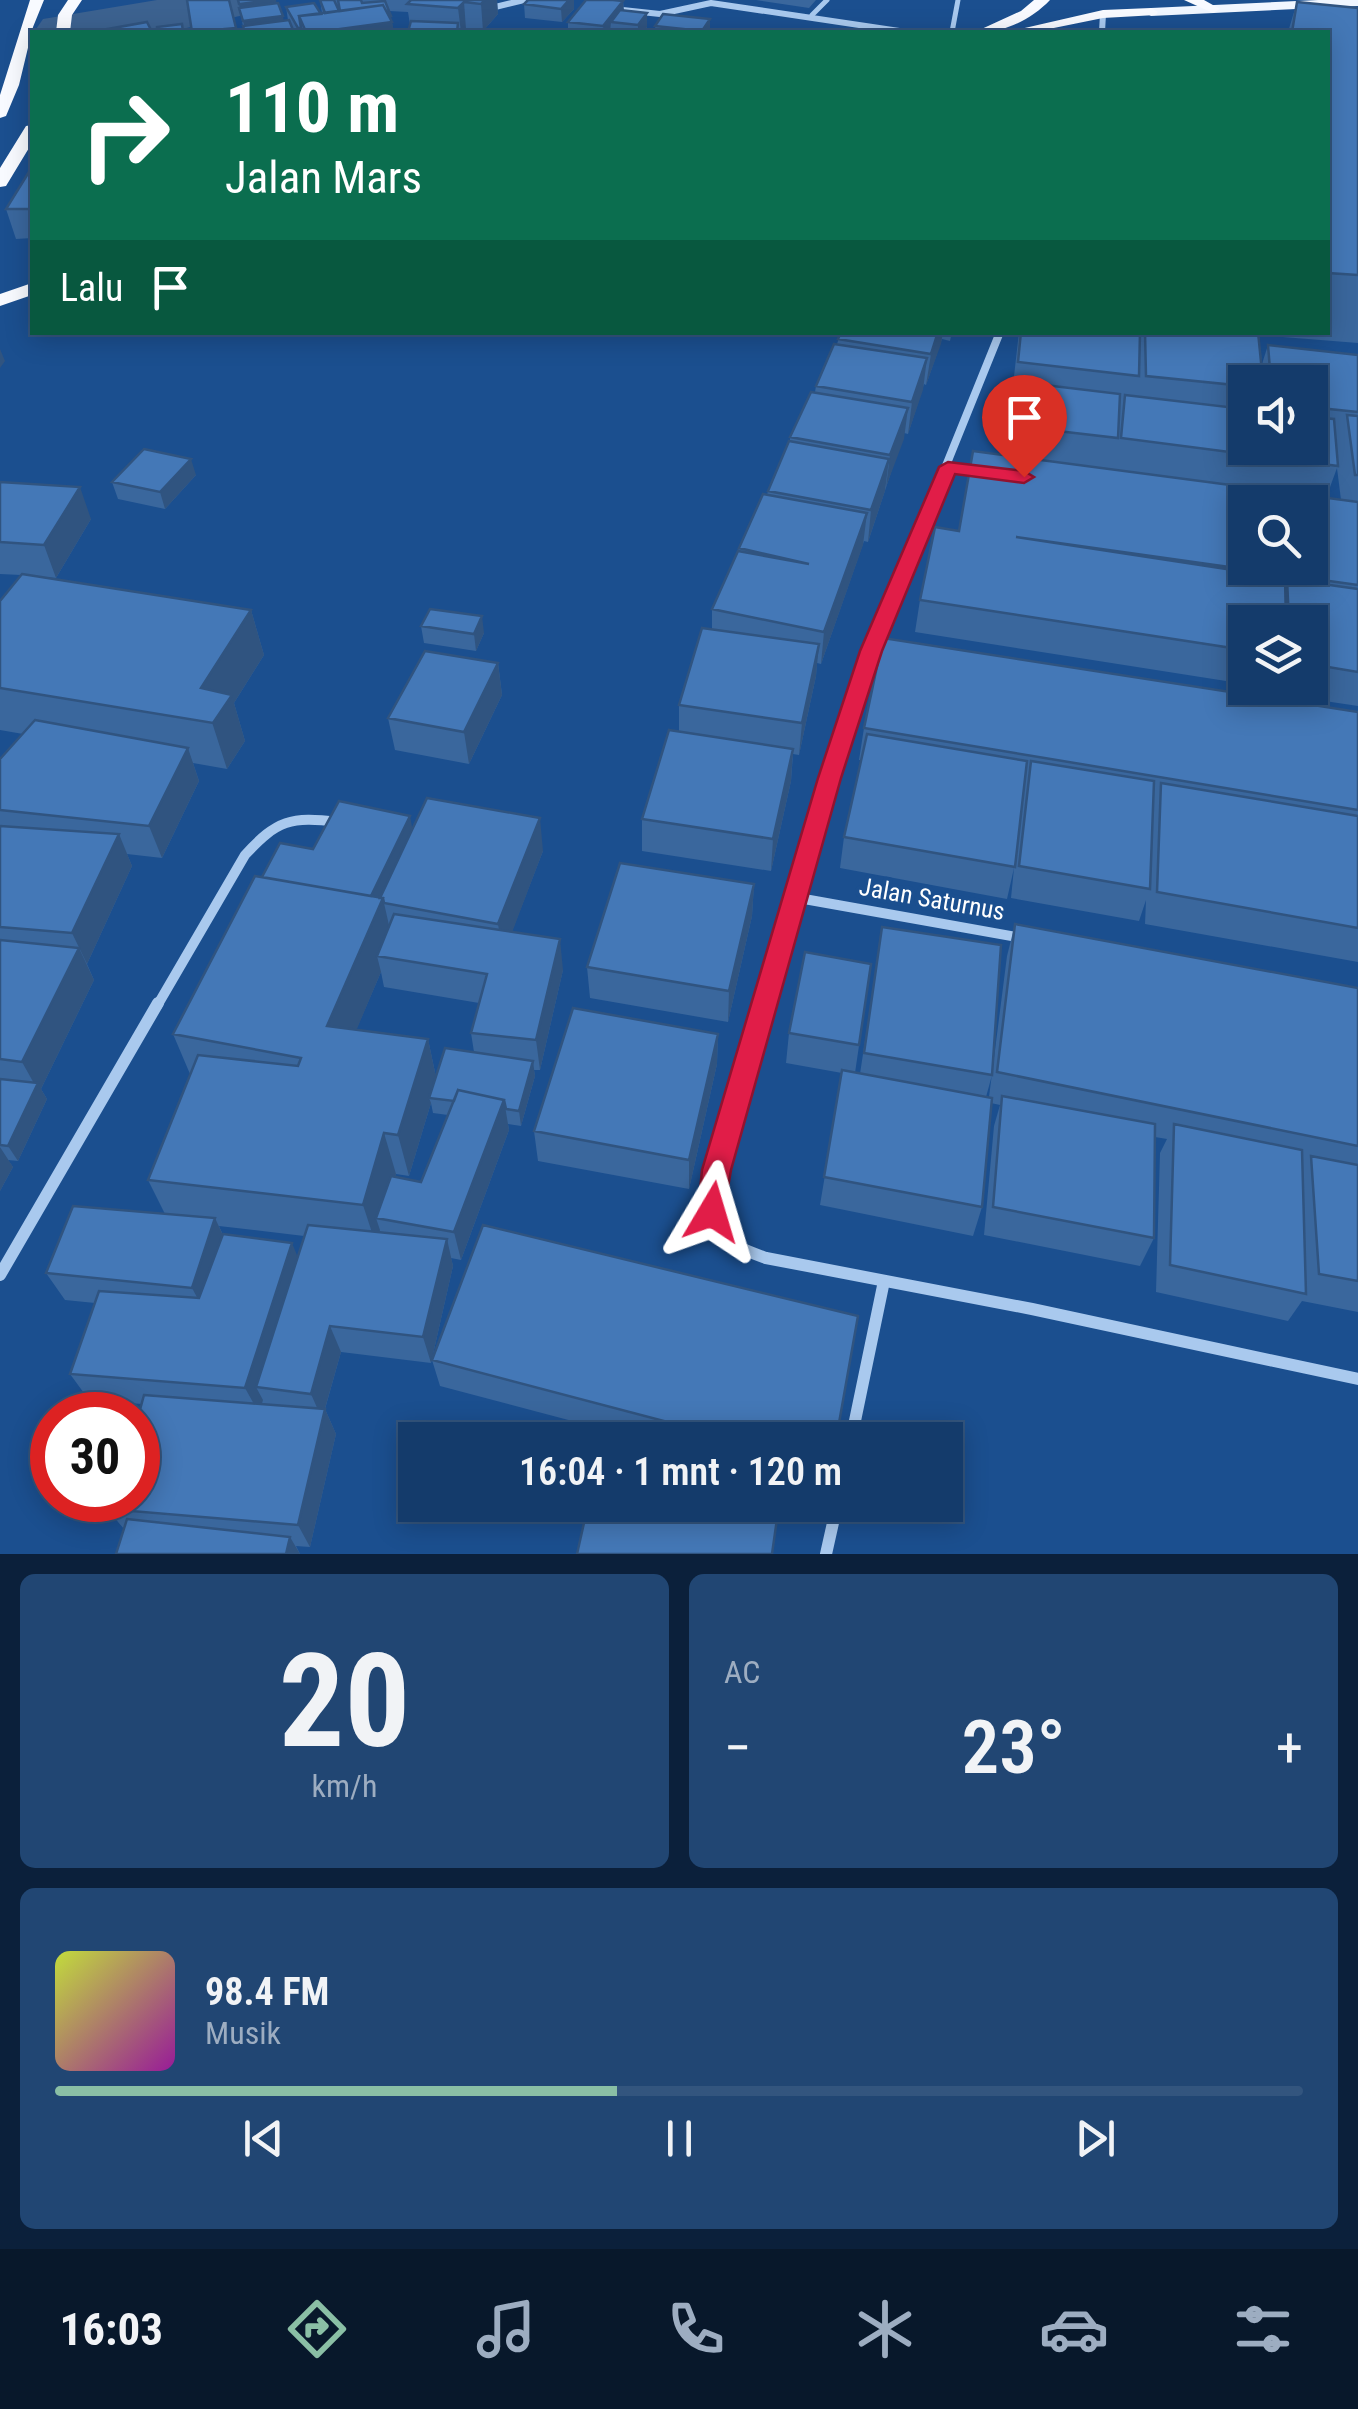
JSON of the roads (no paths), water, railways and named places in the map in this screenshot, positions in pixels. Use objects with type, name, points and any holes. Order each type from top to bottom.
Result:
[{"type":"highway","points":[[0,113],[12,92],[28,17],[37,0]]},
{"type":"highway","points":[[63,30],[65,15],[74,0]]},
{"type":"highway","points":[[987,30],[1026,14],[1043,0]]},
{"type":"highway","points":[[1191,0],[1213,9]]},
{"type":"highway","points":[[1021,30],[1099,7],[1146,6]]},
{"type":"highway","points":[[0,182],[30,133]]},
{"type":"highway","points":[[6,276],[30,280]]},
{"type":"highway","points":[[0,300],[30,290]]},
{"type":"main road","points":[[1146,6],[1213,9],[1358,2]]},
{"type":"street","points":[[486,10],[528,0]]},
{"type":"street","points":[[604,8],[614,0]]},
{"type":"street","points":[[586,6],[660,14],[712,3],[895,30]]},
{"type":"street","points":[[999,335],[871,651],[793,897],[716,1170],[712,1212],[726,1240],[742,1250],[1358,1379]]},
{"type":"street","points":[[948,467],[988,472]]},
{"type":"street","points":[[871,651],[890,654]]},
{"type":"street","points":[[0,1275],[245,855],[280,821],[298,817],[347,824]]},
{"type":"street","name":"Jalan Saturnus","points":[[793,897],[1027,938]]},
{"type":"street","points":[[854,1422],[884,1282]]},
{"type":"street","points":[[826,1554],[833,1522]]},
{"type":"lane","points":[[812,15],[827,0]]},
{"type":"lane","points":[[952,30],[958,0]]},
{"type":"lane","points":[[1318,4],[1328,19]]},
{"type":"water","points":[[205,0],[267,0],[149,30],[98,30],[99,15]]},
{"type":"waterway","points":[[82,30],[119,26],[237,0]]}]
